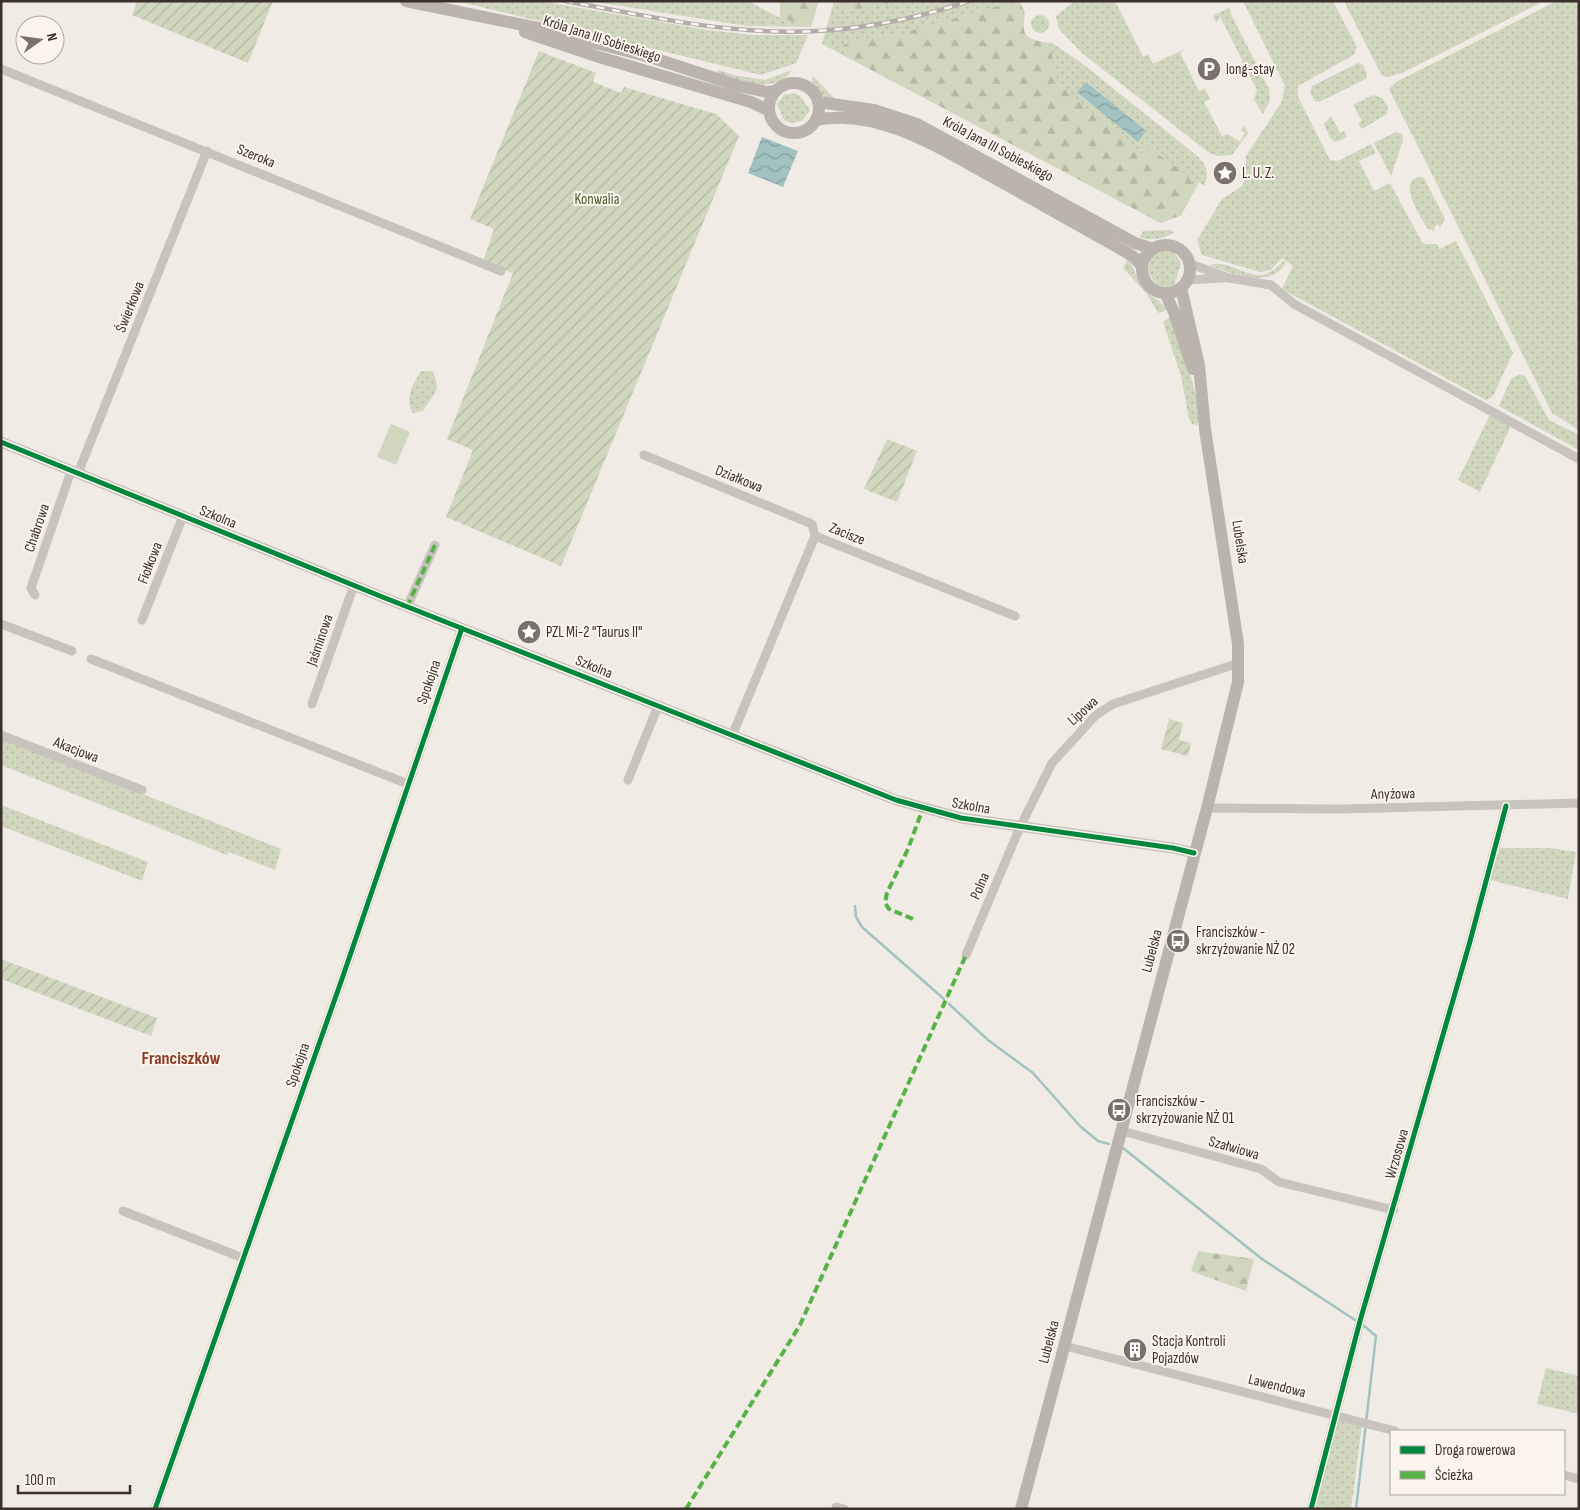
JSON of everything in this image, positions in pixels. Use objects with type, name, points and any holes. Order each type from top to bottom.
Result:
[{"type":"main road","name":"Króla Jana III Sobieskiego","points":[[406,1],[538,28],[650,58],[739,86],[767,92],[775,91]]},
{"type":"main road","name":"Króla Jana III Sobieskiego","points":[[482,18],[599,58],[751,102],[768,110]]},
{"type":"main road","points":[[787,84],[800,84],[813,92],[818,102],[816,120],[806,130],[789,133],[776,126],[768,110],[770,98],[775,91],[787,84]]},
{"type":"main road","name":"Króla Jana III Sobieskiego","points":[[818,102],[874,110],[917,124],[1135,242],[1153,249]]},
{"type":"main road","name":"Króla Jana III Sobieskiego","points":[[816,120],[834,118],[857,120],[909,133],[1126,252],[1136,258],[1142,266]]},
{"type":"main road","points":[[1164,246],[1175,247],[1184,254],[1188,263],[1184,284],[1164,293],[1155,290],[1143,276],[1142,266],[1147,254],[1153,249],[1164,246]]},
{"type":"main road","name":"Lubelska","points":[[1021,1509],[1234,702],[1239,663],[1235,618],[1200,393],[1197,356],[1184,284]]},
{"type":"main road","name":"Lubelska","points":[[1164,293],[1174,312],[1200,393]]},
{"type":"street","name":"Szeroka","points":[[1,69],[500,271]]},
{"type":"street","name":"Świerkowa","points":[[75,472],[207,151]]},
{"type":"street","points":[[1188,263],[1229,278],[1271,286],[1294,304],[1579,459]]},
{"type":"street","points":[[1184,284],[1229,278]]},
{"type":"street","name":"Szkolna","points":[[1,442],[407,607],[843,781],[905,803],[961,818],[1166,846],[1194,853]]},
{"type":"street","name":"Działkowa","points":[[644,455],[812,524],[815,536]]},
{"type":"street","name":"Chabrowa","points":[[34,595],[31,588],[75,472]]},
{"type":"street","name":"Fiołkowa","points":[[142,620],[183,516]]},
{"type":"street","name":"Zacisze","points":[[732,736],[815,536],[1014,616]]},
{"type":"street","points":[[407,607],[435,545]]},
{"type":"street","name":"Jaśminowa","points":[[312,704],[354,585]]},
{"type":"street","points":[[1,624],[72,651]]},
{"type":"street","name":"Spokojna","points":[[155,1509],[462,628]]},
{"type":"street","points":[[92,658],[408,784]]},
{"type":"street","name":"Lipowa","points":[[1020,827],[1052,763],[1101,710],[1120,701],[1239,663]]},
{"type":"street","points":[[628,780],[658,706]]},
{"type":"street","name":"Akacjowa","points":[[1,735],[142,790]]},
{"type":"street","name":"Anyżowa","points":[[1207,808],[1506,806],[1579,803]]},
{"type":"street","name":"Wrzosowa","points":[[1311,1509],[1360,1321],[1394,1210],[1487,882],[1506,806]]},
{"type":"street","name":"Polna","points":[[966,955],[1020,827]]},
{"type":"street","name":"Szałwiowa","points":[[1122,1131],[1261,1169],[1279,1182],[1394,1210]]},
{"type":"street","points":[[123,1211],[243,1258]]},
{"type":"street","name":"Lawendowa","points":[[1065,1346],[1391,1430]]},
{"type":"street","points":[[1565,1475],[1579,1479]]},
{"type":"green space","points":[[137,1],[273,1],[248,63],[132,15]]},
{"type":"green space","points":[[456,1],[540,1],[707,30],[754,35],[808,35],[796,63],[761,75]]},
{"type":"green space","points":[[589,1],[748,1],[780,18],[811,27],[747,26]]},
{"type":"green space","points":[[780,1],[819,1],[811,27],[780,18]]},
{"type":"green space","points":[[834,1],[1020,1],[1025,12],[1023,28],[1027,36],[1035,41],[1052,43],[1083,64],[1196,155],[1207,172],[1204,186],[1199,182],[1181,215],[1161,223],[822,44]]},
{"type":"green space","points":[[847,1],[903,1],[849,11],[845,8]]},
{"type":"green space","points":[[1075,1],[1115,1],[1143,57],[1148,54],[1153,64],[1185,49],[1180,53],[1199,91],[1205,88],[1210,99],[1204,102],[1222,136],[1228,134],[1240,142],[1245,133],[1241,130],[1244,125],[1248,133],[1232,155],[1217,156],[1208,152],[1082,53],[1059,29],[1056,16]]},
{"type":"green space","points":[[1243,1],[1333,1],[1357,47],[1354,55],[1298,86],[1298,97],[1330,160],[1338,161],[1371,144],[1376,153],[1359,161],[1374,191],[1390,183],[1423,244],[1437,244],[1439,249],[1456,241],[1513,353],[1493,396],[1486,400],[1282,289],[1293,266],[1282,258],[1271,270],[1260,272],[1202,255],[1197,240],[1222,199],[1242,186],[1246,176],[1246,156],[1281,103],[1285,86]]},
{"type":"green space","points":[[1344,1],[1544,1],[1402,73],[1388,77],[1382,76]]},
{"type":"green space","points":[[1557,1],[1579,1],[1579,430],[1552,413],[1389,89],[1396,82]]},
{"type":"green space","points":[[1002,5],[1019,5],[1023,8],[1024,32],[1030,39],[1044,42],[1050,47],[1059,85],[1141,154],[1147,147],[1188,177],[1195,190],[1181,215],[1161,223],[845,56],[842,46],[855,40],[899,34]]},
{"type":"green space","points":[[1230,7],[1231,14],[1269,89],[1270,100],[1263,114],[1254,99],[1257,90],[1220,16],[1216,23],[1213,16]]},
{"type":"green space","points":[[1040,15],[1046,18],[1049,24],[1046,30],[1040,33],[1034,30],[1031,24],[1034,18]]},
{"type":"green space","name":"Konwalia","points":[[539,51],[596,73],[593,82],[621,93],[624,87],[716,114],[739,136],[561,566],[446,517],[473,450],[447,439],[513,273],[483,262],[494,229],[470,219]]},
{"type":"green space","points":[[1358,63],[1363,65],[1367,74],[1366,79],[1319,102],[1315,101],[1310,92],[1312,86]]},
{"type":"green space","points":[[718,70],[738,76],[765,80],[792,70],[785,78],[776,82],[756,84],[717,72]]},
{"type":"green space","points":[[812,76],[834,98],[825,97],[818,92]]},
{"type":"green space","points":[[794,93],[800,96],[810,110],[802,121],[791,123],[784,120],[777,104],[784,95]]},
{"type":"green space","points":[[1373,95],[1382,98],[1388,107],[1387,114],[1362,129],[1358,123],[1362,121],[1353,105]]},
{"type":"green space","points":[[1331,116],[1340,133],[1344,131],[1347,137],[1335,142],[1330,138],[1324,124]]},
{"type":"green space","points":[[1396,132],[1402,134],[1403,140],[1391,176],[1374,143]]},
{"type":"green space","points":[[1226,163],[1232,166],[1235,172],[1232,178],[1226,181],[1220,178],[1217,172],[1220,166]]},
{"type":"green space","points":[[1419,177],[1424,178],[1445,219],[1440,228],[1438,224],[1434,227],[1435,231],[1428,229],[1410,193],[1410,186],[1413,180]]},
{"type":"green space","points":[[1170,230],[1174,232],[1162,238],[1149,239],[1140,237],[1143,231]]},
{"type":"green space","points":[[1162,250],[1173,251],[1181,263],[1174,287],[1158,286],[1149,274],[1151,259],[1155,253]]},
{"type":"green space","points":[[1128,259],[1143,288],[1167,310],[1158,313],[1147,294],[1123,268]]},
{"type":"green space","points":[[1283,261],[1286,263],[1279,271],[1270,276],[1260,278],[1250,278],[1209,265],[1219,264],[1228,266],[1254,275],[1273,270]]},
{"type":"green space","points":[[1170,317],[1196,396],[1199,422],[1196,425],[1192,424],[1189,419],[1181,376],[1163,322]]},
{"type":"green space","points":[[421,371],[432,371],[437,388],[423,411],[413,413],[410,408],[409,397]]},
{"type":"green space","points":[[1520,374],[1525,376],[1549,420],[1579,435],[1579,450],[1499,406],[1511,379]]},
{"type":"green space","points":[[1490,415],[1511,426],[1480,492],[1458,480]]},
{"type":"green space","points":[[391,424],[410,432],[396,465],[377,457]]},
{"type":"green space","points":[[887,439],[917,451],[897,502],[864,489]]},
{"type":"green space","points":[[1169,719],[1183,723],[1179,740],[1191,743],[1188,756],[1161,749]]},
{"type":"green space","points":[[1,738],[281,849],[275,870],[229,852],[227,855],[1,765]]},
{"type":"green space","points":[[1,805],[148,862],[142,881],[1,826]]},
{"type":"green space","points":[[1500,848],[1550,848],[1576,852],[1568,899],[1490,880]]},
{"type":"green space","points":[[1,959],[157,1018],[151,1036],[1,979]]},
{"type":"green space","points":[[1198,1251],[1254,1259],[1246,1291],[1191,1271]]},
{"type":"green space","points":[[1546,1368],[1579,1376],[1579,1414],[1537,1404]]},
{"type":"green space","points":[[1336,1418],[1362,1425],[1351,1509],[1313,1509]]},
{"type":"water","points":[[1086,82],[1146,131],[1138,142],[1077,92]]},
{"type":"water","points":[[762,137],[798,151],[783,187],[748,173]]},
{"type":"waterway","points":[[855,906],[856,917],[862,927],[944,999]]},
{"type":"waterway","points":[[949,1004],[988,1040],[1033,1073],[1080,1126],[1098,1141],[1109,1144]]},
{"type":"waterway","points":[[1123,1148],[1262,1259],[1355,1320]]},
{"type":"waterway","points":[[1356,1509],[1376,1336],[1363,1325]]},
{"type":"railway","points":[[565,1],[703,25],[777,31],[832,30],[860,27],[915,16],[969,1]]},
{"type":"marked path","points":[[407,607],[435,545]]},
{"type":"marked path","points":[[913,919],[889,909],[885,903],[887,893],[908,849],[923,808]]},
{"type":"marked path","points":[[686,1509],[800,1325],[966,955]]},
{"type":"cycle path","points":[[1,442],[380,596],[896,800],[961,818],[1173,848],[1194,853]]},
{"type":"cycle path","points":[[155,1509],[343,976],[462,628]]},
{"type":"cycle path","points":[[1311,1509],[1360,1321],[1469,945],[1506,806]]},
{"type":"place","name":"long-stay","points":[[1209,69]]},
{"type":"place","name":"L. U. Z.","points":[[1225,173]]},
{"type":"place","name":"PZL Mi-2 \"Taurus II\"","points":[[529,632]]},
{"type":"place","name":"Franciszków - skrzyżowanie NŻ 02","points":[[1178,941]]},
{"type":"place","name":"Franciszków - skrzyżowanie NŻ 01","points":[[1119,1110]]},
{"type":"place","name":"Stacja Kontroli Pojazdów","points":[[1135,1350]]},
{"type":"district","name":"Franciszków","points":[[181,1058]]}]
